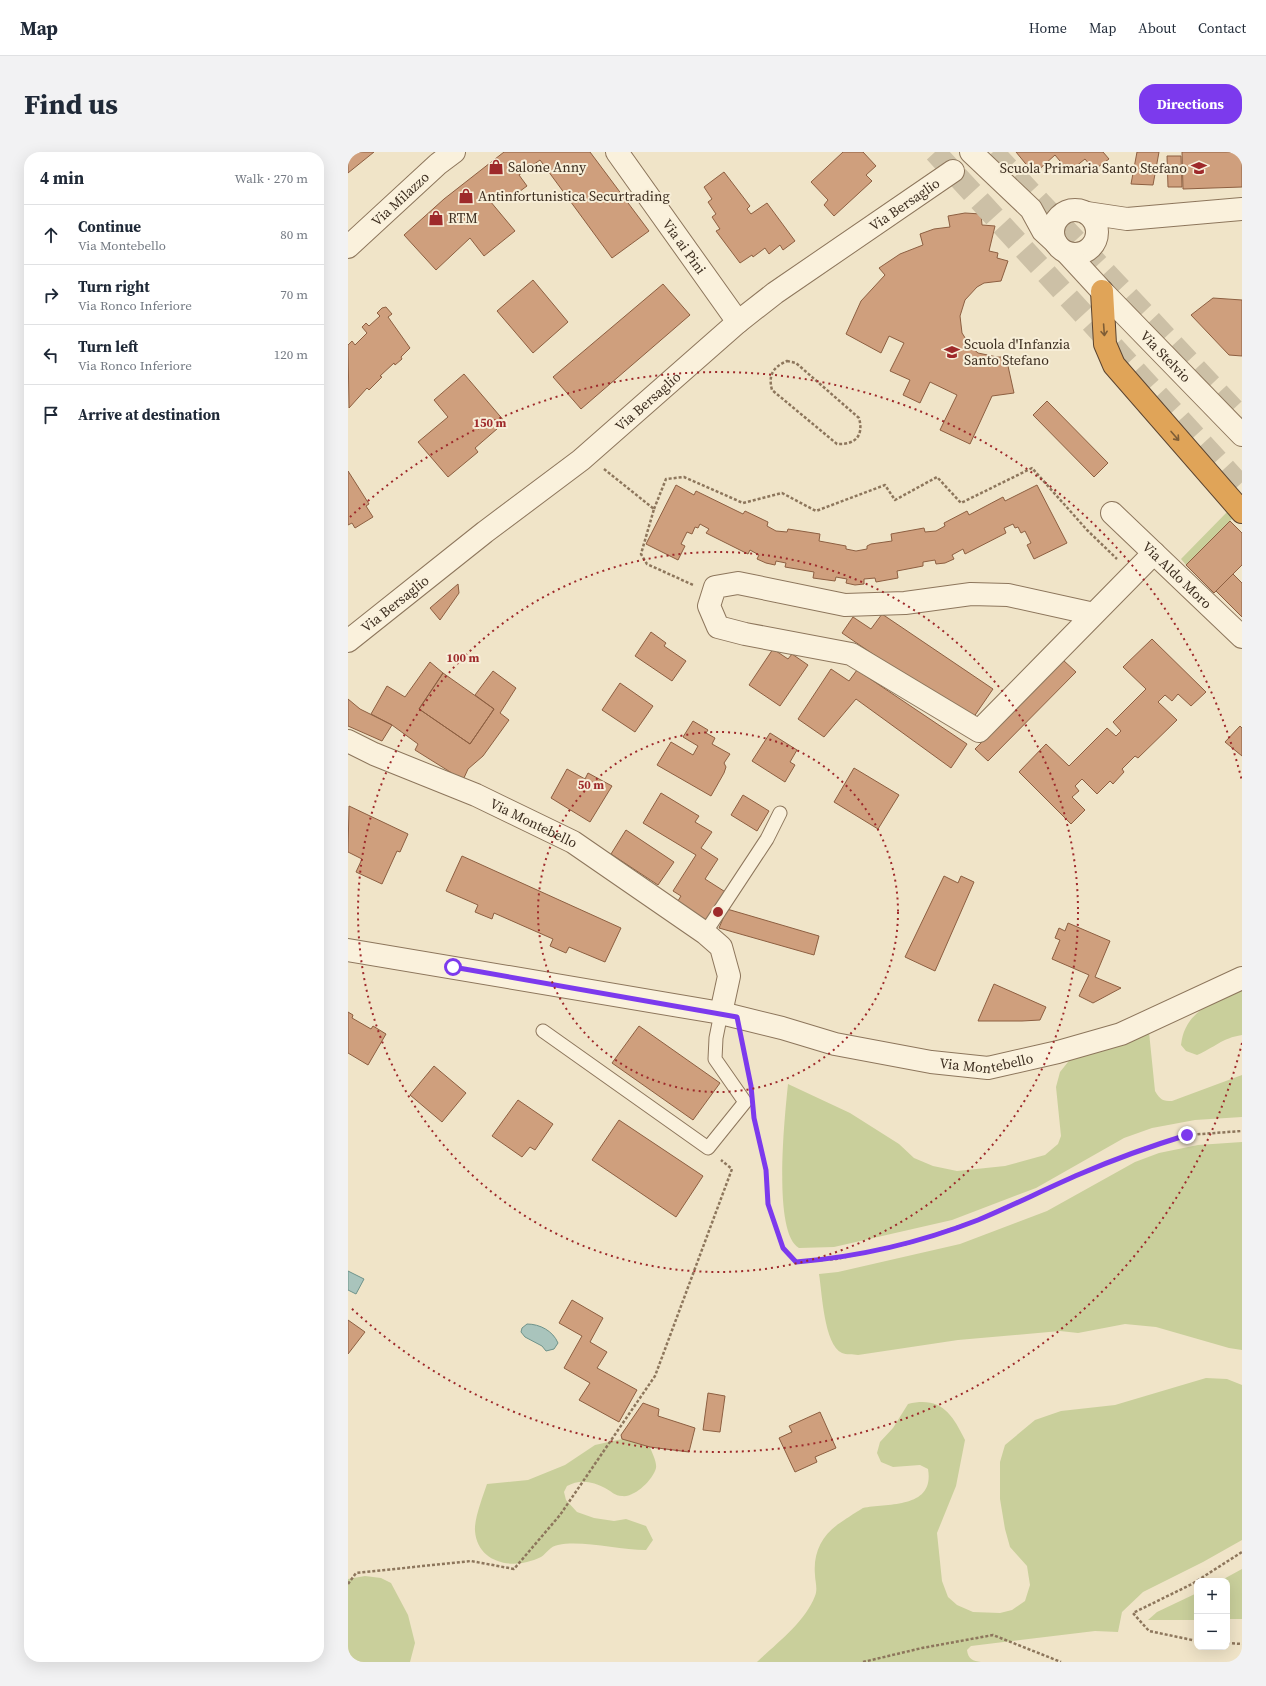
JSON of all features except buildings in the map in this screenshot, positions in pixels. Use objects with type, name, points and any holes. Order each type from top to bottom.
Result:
[{"type":"highway","points":[[1096,284],[1105,344],[1114,365],[1242,512]]},
{"type":"street","name":"Via Milazzo","points":[[348,247],[438,164],[454,152]]},
{"type":"street","name":"Via ai Pini","points":[[617,152],[738,322]]},
{"type":"street","name":"Via Bersaglio","points":[[348,641],[479,537],[586,456],[738,322],[775,293],[964,161]]},
{"type":"street","name":"Via Stelvio","points":[[964,161],[1031,209],[1044,231],[1242,436]]},
{"type":"street","points":[[1031,209],[1061,215],[1074,210],[1128,219],[1242,209]]},
{"type":"street","points":[[1087,213],[1096,224],[1093,244],[1096,284]]},
{"type":"street","points":[[1061,215],[1053,228],[1061,248],[1082,254],[1093,244],[1128,219]]},
{"type":"street","name":"Via Aldo Moro","points":[[1112,513],[1242,637]]},
{"type":"street","points":[[1094,614],[1008,595],[971,594],[906,603],[845,605],[738,583],[716,587],[709,606],[718,627],[745,634],[852,654],[979,731],[1154,553]]},
{"type":"street","name":"Via Montebello","points":[[348,741],[374,754],[476,795],[573,842],[705,933],[721,947],[728,976],[729,1015]]},
{"type":"street","name":"Via Montebello","points":[[348,950],[729,1015],[782,1028],[835,1044],[930,1062],[988,1068],[1058,1052],[1120,1034],[1242,978]]},
{"type":"lane","points":[[705,933],[767,839],[780,813]]},
{"type":"lane","name":"Via Montebello","points":[[708,1148],[745,1102],[715,1059],[716,1038],[729,1015]]},
{"type":"lane","points":[[543,1031],[708,1148]]},
{"type":"path","points":[[787,361],[796,363],[859,418],[862,426],[860,435],[854,441],[846,444],[837,444],[772,390],[769,381],[772,372],[778,365],[787,361]]},
{"type":"path","points":[[586,456],[654,509]]},
{"type":"path","points":[[713,594],[647,564],[641,554],[654,509],[666,479],[684,477],[743,503],[782,492],[816,511],[885,485],[895,500],[937,477],[961,503],[1032,468],[1087,530],[1133,574]]},
{"type":"path","points":[[729,1015],[749,1078]]},
{"type":"path","points":[[754,1118],[766,1170],[768,1204],[783,1248],[796,1262],[836,1258],[907,1244],[977,1220],[1080,1174],[1145,1148],[1187,1135],[1242,1131]]},
{"type":"path","points":[[348,1584],[356,1573],[471,1561],[514,1569],[560,1515],[655,1376],[732,1169],[708,1148]]},
{"type":"path","points":[[1194,1640],[1149,1631],[1133,1613],[1192,1584],[1242,1552]]},
{"type":"path","points":[[863,1662],[922,1648],[993,1635],[1061,1662]]},
{"type":"path","points":[[1230,1643],[1242,1644]]},
{"type":"green space","points":[[1229,510],[1235,516],[1186,565],[1181,559]]},
{"type":"green space","points":[[1242,989],[1242,1035],[1229,1038],[1197,1055],[1186,1051],[1181,1045],[1184,1033],[1188,1023],[1195,1015],[1211,1003]]},
{"type":"green space","points":[[1149,1032],[1155,1091],[1160,1098],[1172,1101],[1242,1075],[1242,1117],[1195,1120],[1152,1128],[1124,1138],[1036,1188],[952,1220],[834,1247],[799,1248],[791,1238],[785,1220],[782,1172],[788,1084],[850,1113],[899,1144],[914,1158],[933,1166],[957,1171],[1005,1166],[1045,1155],[1058,1144],[1061,1136],[1056,1087],[1060,1072],[1072,1057]]},
{"type":"green space","points":[[1242,1142],[1242,1350],[1229,1348],[1156,1327],[1125,1324],[1078,1333],[1060,1331],[958,1340],[858,1355],[842,1353],[836,1348],[831,1340],[825,1317],[819,1274],[838,1272],[960,1244],[1047,1211],[1135,1162],[1159,1153],[1198,1145]]},
{"type":"green space","points":[[1206,1378],[1227,1379],[1242,1385],[1242,1540],[1203,1562],[1143,1592],[1122,1612],[1118,1632],[1095,1631],[971,1646],[967,1650],[968,1656],[973,1660],[981,1662],[757,1662],[790,1632],[805,1615],[816,1591],[815,1560],[817,1553],[822,1541],[831,1530],[839,1523],[863,1508],[908,1502],[917,1498],[924,1491],[928,1482],[928,1469],[920,1465],[893,1467],[881,1462],[877,1453],[880,1442],[893,1428],[908,1404],[929,1402],[944,1409],[955,1422],[965,1440],[956,1486],[937,1533],[942,1581],[948,1597],[957,1605],[973,1612],[1000,1613],[1012,1610],[1025,1601],[1030,1585],[1027,1566],[1010,1547],[1005,1529],[1000,1499],[1000,1462],[1005,1445],[1035,1420],[1061,1411],[1115,1405]]},
{"type":"green space","points":[[622,1439],[650,1447],[655,1460],[656,1468],[647,1483],[637,1491],[627,1496],[620,1496],[591,1482],[576,1482],[567,1486],[564,1492],[566,1500],[577,1512],[594,1518],[614,1521],[626,1519],[646,1526],[653,1540],[646,1550],[624,1549],[589,1544],[568,1544],[553,1547],[541,1557],[532,1561],[509,1563],[493,1559],[481,1548],[477,1540],[475,1526],[487,1484],[528,1480],[565,1465],[595,1445]]},
{"type":"green space","points":[[1242,1569],[1242,1619],[1230,1619],[1230,1578],[1226,1578]]},
{"type":"green space","points":[[365,1576],[381,1578],[391,1583],[408,1615],[415,1643],[410,1662],[348,1662],[348,1579]]},
{"type":"green space","points":[[1194,1594],[1194,1620],[1148,1620],[1157,1612]]},
{"type":"water","points":[[348,1271],[364,1279],[356,1294],[348,1290]]},
{"type":"water","points":[[527,1324],[537,1325],[546,1329],[553,1335],[558,1343],[554,1349],[546,1351],[542,1346],[525,1337],[521,1332],[522,1328]]},
{"type":"tunnel","points":[[935,152],[1242,487]]},
{"type":"tunnel","points":[[993,152],[1242,418]]},
{"type":"place","name":"Salone Anny","points":[[496,167]]},
{"type":"place","name":"Scuola Primaria Santo Stefano","points":[[1199,168]]},
{"type":"place","name":"Antinfortunistica Securtrading","points":[[466,196]]},
{"type":"place","name":"RTM","points":[[436,218]]},
{"type":"place","name":"Scuola d'Infanzia Santo Stefano","points":[[952,352]]},
{"type":"route","points":[[453,967],[737,1017],[751,1086],[754,1118],[766,1170],[768,1204],[783,1248],[796,1262],[836,1258],[907,1244],[977,1220],[1080,1174],[1145,1148],[1187,1135]]}]
